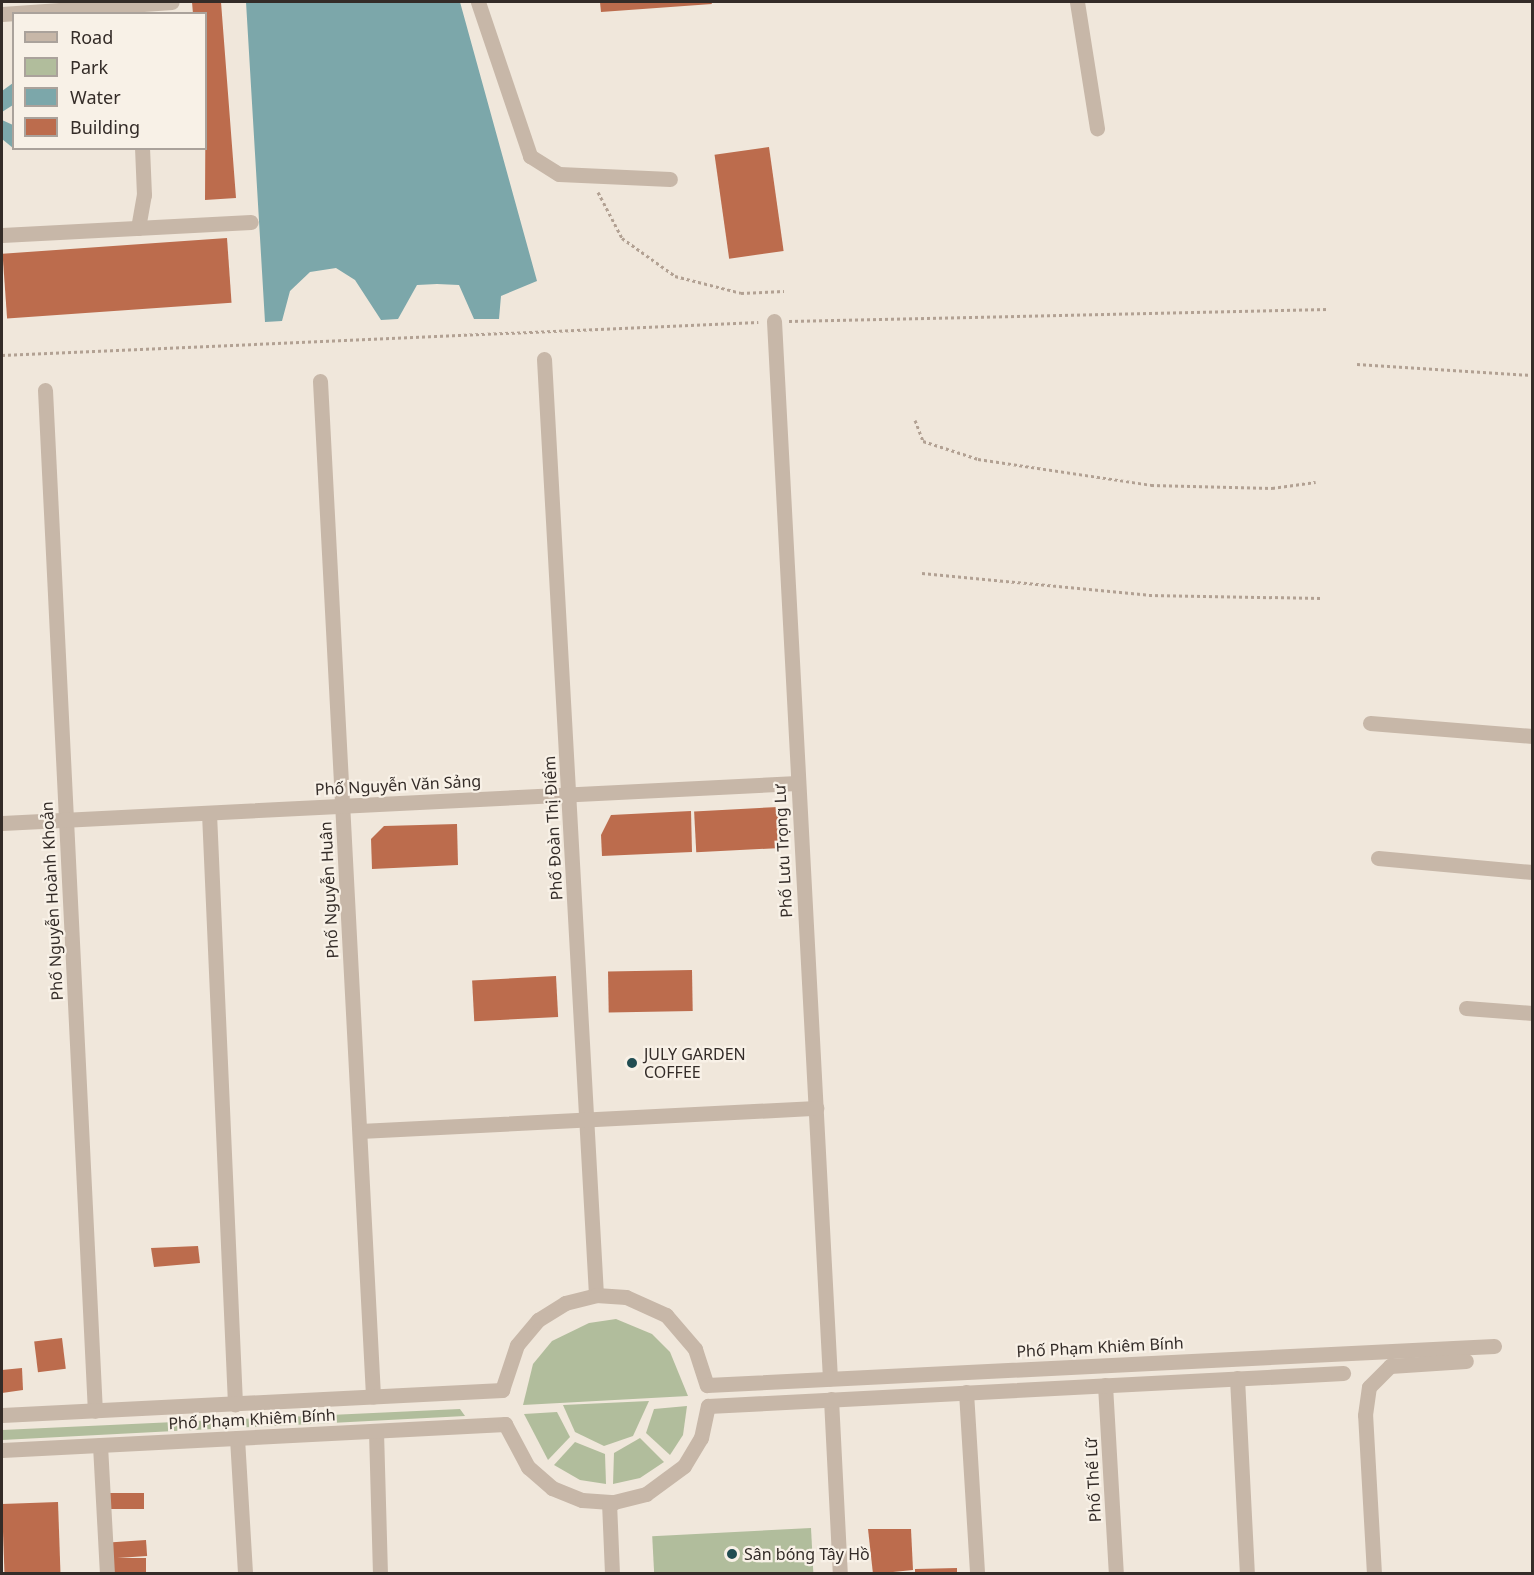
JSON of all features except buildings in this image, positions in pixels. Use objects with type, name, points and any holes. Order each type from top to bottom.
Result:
[{"type":"street","points":[[56,12],[136,9],[172,2]]},
{"type":"street","points":[[478,2],[530,156],[559,174],[670,179]]},
{"type":"street","points":[[1077,2],[1097,128]]},
{"type":"street","points":[[138,228],[144,195],[142,150]]},
{"type":"street","points":[[2,235],[251,222]]},
{"type":"street","name":"Phố Lưu Trọng Lư","points":[[774,321],[830,1379]]},
{"type":"street","name":"Phố Đoàn Thị Điểm","points":[[544,359],[568,795],[589,1118],[596,1295]]},
{"type":"street","name":"Phố Nguyễn Huân","points":[[320,381],[373,1397]]},
{"type":"street","name":"Phố Nguyễn Hoành Khoản","points":[[45,390],[95,1411]]},
{"type":"street","points":[[1370,723],[1533,736]]},
{"type":"street","name":"Phố Nguyễn Văn Sảng","points":[[2,823],[797,783]]},
{"type":"street","points":[[209,813],[236,1404]]},
{"type":"street","points":[[1378,858],[1533,872]]},
{"type":"street","points":[[1466,1008],[1533,1013]]},
{"type":"street","points":[[360,1131],[816,1108]]},
{"type":"street","name":"Phố Phạm Khiêm Bính","points":[[2,1415],[502,1390],[514,1352],[538,1320],[565,1303],[596,1295],[626,1297],[666,1316],[696,1349],[708,1385],[1494,1346]]},
{"type":"street","points":[[1374,1574],[1365,1415],[1369,1387],[1390,1366],[1466,1361]]},
{"type":"street","points":[[612,1574],[609,1502],[646,1494],[673,1477],[701,1438],[708,1406],[1342,1373]]},
{"type":"street","points":[[1237,1378],[1247,1574]]},
{"type":"street","name":"Phố Thế Lữ","points":[[1105,1385],[1116,1574]]},
{"type":"street","points":[[966,1392],[977,1574]]},
{"type":"street","points":[[831,1400],[840,1574]]},
{"type":"street","name":"Phố Phạm Khiêm Bính","points":[[2,1450],[505,1424],[518,1454],[539,1478],[567,1495],[609,1502]]},
{"type":"street","points":[[375,1431],[381,1574]]},
{"type":"street","points":[[237,1438],[245,1574]]},
{"type":"street","points":[[100,1445],[107,1574]]},
{"type":"path","points":[[593,176],[622,238],[675,276],[741,293],[784,291]]},
{"type":"path","points":[[2,355],[774,321],[1328,309]]},
{"type":"path","points":[[1357,364],[1533,375]]},
{"type":"path","points":[[915,420],[923,441],[978,459],[1172,487],[1272,488],[1316,482]]},
{"type":"path","points":[[922,573],[1170,596],[1321,598]]},
{"type":"green space","points":[[616,1319],[652,1334],[670,1352],[688,1396],[523,1405],[533,1364],[552,1341],[589,1323]]},
{"type":"green space","points":[[649,1401],[633,1436],[604,1446],[575,1432],[563,1405]]},
{"type":"green space","points":[[687,1406],[683,1435],[670,1455],[646,1433],[654,1409]]},
{"type":"green space","points":[[460,1409],[465,1416],[2,1440],[2,1430]]},
{"type":"green space","points":[[557,1412],[570,1437],[548,1460],[524,1414]]},
{"type":"green space","points":[[640,1438],[664,1462],[640,1478],[613,1484],[614,1453]]},
{"type":"green space","points":[[575,1442],[605,1454],[606,1484],[580,1480],[554,1465]]},
{"type":"green space","name":"Sân bóng Tây Hồ","points":[[811,1528],[813,1573],[654,1574],[652,1536]]},
{"type":"water","points":[[246,2],[460,2],[537,281],[501,296],[499,319],[474,319],[459,285],[437,284],[417,285],[398,319],[381,320],[355,280],[336,268],[310,272],[290,291],[282,321],[265,322]]},
{"type":"water","points":[[12,84],[12,106],[2,112],[2,91]]},
{"type":"water","points":[[2,120],[12,125],[12,147],[2,139]]},
{"type":"place","name":"JULY GARDEN COFFEE","points":[[632,1063]]},
{"type":"place","name":"Sân bóng Tây Hồ","points":[[732,1554]]}]
